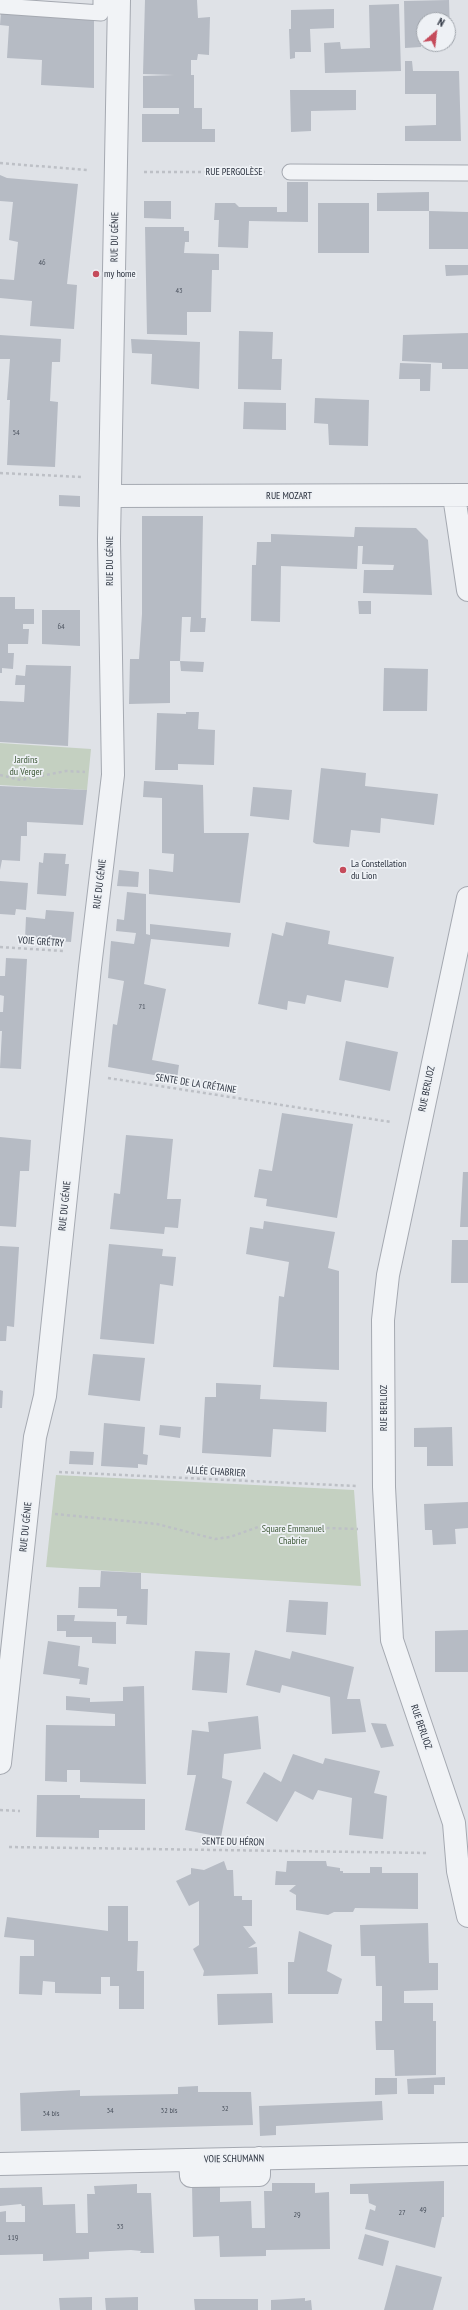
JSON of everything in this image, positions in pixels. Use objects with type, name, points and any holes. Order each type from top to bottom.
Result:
[{"type":"street","name":"RUE DU GÉNIE","points":[[0,1763],[35,1437],[46,1388],[90,967],[113,775],[109,540],[119,0]]},
{"type":"street","name":"RUE MOZART","points":[[111,496],[461,496]]},
{"type":"street","points":[[461,496],[468,590]]},
{"type":"street","name":"RUE BERLIOZ","points":[[468,898],[417,1132],[384,1296],[384,1487],[392,1640],[454,1823],[456,1849],[468,1916]]},
{"type":"street","name":"VOIE SCHUMANN","points":[[0,2164],[468,2154]]},
{"type":"lane","points":[[0,6],[101,13],[101,0]]},
{"type":"lane","points":[[290,172],[468,173]]},
{"type":"path","name":"RUE PERGOLÈSE","points":[[0,163],[116,172],[290,172]]},
{"type":"path","points":[[0,473],[84,477]]},
{"type":"path","points":[[0,775],[21,780],[66,771],[113,775]]},
{"type":"path","name":"VOIE GRÉTRY","points":[[0,947],[74,952],[73,965],[90,967]]},
{"type":"path","name":"SENTE DE LA CRÉTAINE","points":[[103,1078],[394,1123],[417,1132]]},
{"type":"path","name":"ALLÉE CHABRIER","points":[[56,1472],[384,1487]]},
{"type":"path","points":[[47,1514],[157,1524],[214,1539],[230,1536],[260,1526],[387,1530]]},
{"type":"path","points":[[0,1810],[20,1811]]},
{"type":"path","name":"SENTE DU HÉRON","points":[[9,1847],[428,1852],[456,1849]]},
{"type":"green space","name":"Jardins du Verger","points":[[0,743],[91,749],[87,790],[0,785]]},
{"type":"green space","name":"Square Emmanuel Chabrier","points":[[56,1475],[354,1490],[361,1586],[46,1567]]},
{"type":"building","points":[[145,0],[197,0],[198,18],[210,17],[209,55],[198,54],[197,60],[191,60],[191,75],[194,75],[194,108],[202,108],[202,129],[215,129],[215,142],[142,142],[142,114],[179,114],[179,108],[143,108],[143,76],[174,75],[143,74]]},
{"type":"building","points":[[449,0],[449,12],[416,12],[416,47],[405,48],[404,1]]},
{"type":"building","points":[[399,4],[401,71],[325,73],[324,43],[340,42],[341,49],[370,48],[369,5]]},
{"type":"building","points":[[334,9],[334,28],[310,29],[311,52],[295,52],[295,58],[290,59],[289,29],[291,29],[291,10]]},
{"type":"building","points":[[1,12],[94,19],[94,88],[41,85],[42,60],[7,58],[9,26],[0,25]]},
{"type":"building","points":[[405,61],[412,61],[413,71],[459,71],[461,141],[405,141],[405,126],[436,125],[436,94],[405,94]]},
{"type":"building","points":[[290,90],[356,90],[356,110],[311,111],[311,131],[291,132]]},
{"type":"building","points":[[0,175],[7,178],[78,184],[67,284],[77,285],[74,329],[30,326],[32,301],[0,298],[0,279],[14,280],[18,242],[9,240],[13,202],[0,201]]},
{"type":"building","points":[[287,182],[308,182],[308,222],[249,221],[248,248],[218,247],[219,220],[214,220],[215,203],[235,203],[239,207],[277,207],[277,212],[287,212]]},
{"type":"building","points":[[429,192],[429,211],[377,211],[377,193]]},
{"type":"building","points":[[144,201],[171,201],[171,219],[144,218]]},
{"type":"building","points":[[318,203],[369,203],[369,253],[318,253]]},
{"type":"building","points":[[429,211],[468,212],[468,249],[429,249]]},
{"type":"building","points":[[145,227],[184,227],[184,231],[189,231],[189,242],[185,242],[184,253],[219,254],[219,270],[212,270],[211,312],[187,312],[187,335],[147,334]]},
{"type":"building","points":[[445,265],[468,265],[468,275],[446,276]]},
{"type":"building","points":[[239,331],[273,332],[272,359],[282,359],[281,390],[238,389]]},
{"type":"building","points":[[468,333],[468,369],[442,369],[442,363],[402,361],[403,335]]},
{"type":"building","points":[[0,335],[61,339],[60,362],[52,362],[50,401],[58,402],[55,467],[7,465],[10,400],[7,400],[10,359],[0,359]]},
{"type":"building","points":[[131,339],[200,342],[199,389],[151,384],[152,354],[132,353]]},
{"type":"building","points":[[400,363],[431,364],[430,391],[420,391],[420,379],[399,379]]},
{"type":"building","points":[[315,398],[369,400],[368,446],[329,445],[328,424],[314,423]]},
{"type":"building","points":[[244,402],[286,403],[286,430],[243,429]]},
{"type":"building","points":[[59,495],[80,496],[80,507],[59,506]]},
{"type":"building","points":[[142,516],[203,516],[201,618],[206,618],[205,632],[190,632],[191,617],[182,617],[180,661],[170,661],[170,703],[129,704],[130,659],[139,659],[142,614]]},
{"type":"building","points":[[355,527],[416,528],[428,540],[432,595],[363,593],[364,570],[393,570],[394,565],[362,564],[363,546],[358,546],[357,569],[281,566],[280,622],[251,621],[252,565],[256,565],[257,542],[271,542],[271,534],[354,537]]},
{"type":"building","points":[[0,597],[15,597],[15,609],[34,609],[34,624],[23,624],[23,629],[29,629],[28,644],[8,644],[8,653],[14,653],[13,669],[2,668],[2,673],[0,673]]},
{"type":"building","points":[[358,601],[371,601],[371,614],[359,614]]},
{"type":"building","points":[[42,610],[80,610],[80,646],[42,644]]},
{"type":"building","points":[[180,661],[204,662],[203,672],[181,671]]},
{"type":"building","points":[[26,665],[71,666],[68,746],[0,742],[0,701],[24,702],[25,685],[15,685],[16,675],[25,676]]},
{"type":"building","points":[[384,668],[428,669],[427,711],[383,711]]},
{"type":"building","points":[[186,712],[199,712],[198,729],[215,730],[214,765],[178,764],[178,770],[155,770],[157,713],[186,714]]},
{"type":"building","points":[[321,768],[366,773],[365,786],[438,794],[434,825],[381,818],[380,833],[351,830],[349,847],[316,844],[313,842]]},
{"type":"building","points":[[144,781],[203,785],[204,833],[249,833],[240,903],[149,894],[149,869],[173,872],[174,854],[162,853],[162,798],[143,797]]},
{"type":"building","points":[[0,786],[87,790],[83,825],[27,822],[27,836],[21,836],[20,861],[2,860],[0,870]]},
{"type":"building","points":[[253,787],[292,790],[289,820],[250,816]]},
{"type":"building","points":[[44,853],[66,854],[65,864],[69,864],[66,896],[37,894],[39,862],[43,863]]},
{"type":"building","points":[[119,870],[139,872],[138,887],[117,886]]},
{"type":"building","points":[[0,881],[28,883],[26,910],[16,909],[15,915],[0,914]]},
{"type":"building","points":[[127,892],[146,894],[146,934],[150,935],[150,924],[231,933],[229,947],[151,939],[144,984],[166,989],[152,1060],[179,1065],[177,1079],[108,1067],[113,1024],[117,1025],[124,981],[108,978],[111,941],[134,944],[136,933],[116,931],[117,919],[124,920]]},
{"type":"building","points":[[46,910],[74,912],[71,942],[25,939],[26,917],[45,919]]},
{"type":"building","points":[[286,922],[330,931],[328,944],[394,957],[388,988],[345,980],[341,1002],[307,995],[305,1004],[288,1001],[287,1010],[258,1004],[272,933],[283,936]]},
{"type":"building","points":[[6,958],[27,959],[21,1069],[0,1068],[2,1031],[0,1031],[0,1012],[3,1012],[4,996],[0,995],[0,976],[5,976]]},
{"type":"building","points":[[346,1041],[398,1052],[390,1091],[339,1080]]},
{"type":"building","points":[[282,1113],[353,1124],[337,1218],[266,1206],[267,1199],[254,1197],[259,1169],[272,1171]]},
{"type":"building","points":[[126,1135],[173,1139],[167,1199],[181,1199],[178,1228],[165,1227],[164,1234],[110,1229],[114,1193],[120,1194]]},
{"type":"building","points":[[0,1137],[31,1140],[29,1171],[20,1171],[16,1227],[0,1226]]},
{"type":"building","points":[[463,1172],[468,1172],[468,1227],[460,1227]]},
{"type":"building","points":[[264,1221],[335,1232],[328,1268],[339,1271],[339,1370],[273,1367],[279,1296],[284,1297],[289,1262],[246,1254],[250,1227],[263,1229]]},
{"type":"building","points":[[452,1240],[468,1240],[468,1283],[451,1283]]},
{"type":"building","points":[[109,1244],[163,1249],[162,1256],[176,1257],[173,1286],[160,1284],[154,1344],[100,1339]]},
{"type":"building","points":[[0,1246],[19,1247],[14,1327],[7,1326],[6,1341],[0,1341]]},
{"type":"building","points":[[93,1354],[145,1358],[140,1401],[88,1395]]},
{"type":"building","points":[[216,1383],[261,1385],[260,1399],[327,1402],[326,1432],[273,1429],[271,1457],[202,1453],[205,1397],[216,1397]]},
{"type":"building","points":[[0,1390],[3,1391],[2,1408],[0,1408]]},
{"type":"building","points":[[104,1423],[145,1427],[143,1454],[148,1455],[147,1465],[138,1464],[138,1468],[101,1466]]},
{"type":"building","points":[[160,1425],[181,1427],[180,1438],[159,1435]]},
{"type":"building","points":[[452,1427],[453,1466],[427,1466],[427,1447],[414,1447],[414,1428]]},
{"type":"building","points":[[70,1451],[94,1452],[93,1465],[69,1464]]},
{"type":"building","points":[[468,1502],[468,1528],[455,1529],[456,1544],[433,1545],[432,1530],[425,1530],[424,1504]]},
{"type":"building","points":[[101,1571],[141,1573],[141,1589],[148,1589],[147,1625],[126,1624],[127,1616],[117,1616],[117,1609],[78,1608],[79,1587],[100,1587]]},
{"type":"building","points":[[289,1600],[328,1602],[326,1635],[286,1632]]},
{"type":"building","points":[[57,1615],[75,1615],[74,1621],[116,1622],[116,1644],[92,1643],[92,1637],[66,1637],[66,1631],[57,1631]]},
{"type":"building","points":[[468,1630],[468,1672],[435,1672],[435,1631]]},
{"type":"building","points":[[48,1641],[80,1646],[78,1666],[89,1668],[87,1685],[79,1684],[80,1679],[43,1674]]},
{"type":"building","points":[[255,1650],[290,1659],[292,1651],[354,1667],[347,1699],[360,1699],[366,1732],[332,1734],[330,1697],[282,1685],[280,1693],[246,1685]]},
{"type":"building","points":[[195,1651],[230,1653],[227,1693],[192,1690]]},
{"type":"building","points":[[144,1686],[146,1784],[80,1782],[80,1770],[67,1770],[67,1782],[45,1781],[46,1725],[115,1726],[115,1714],[66,1710],[66,1696],[90,1698],[90,1702],[123,1701],[123,1687]]},
{"type":"building","points":[[258,1716],[261,1749],[224,1754],[222,1778],[232,1781],[221,1837],[185,1830],[196,1775],[187,1775],[192,1730],[209,1732],[208,1722]]},
{"type":"building","points":[[371,1723],[386,1724],[394,1746],[381,1748]]},
{"type":"building","points":[[293,1754],[323,1764],[325,1758],[380,1771],[374,1793],[387,1796],[383,1839],[349,1835],[352,1798],[318,1790],[313,1800],[295,1791],[277,1822],[246,1803],[264,1772],[281,1782]]},
{"type":"building","points":[[37,1795],[80,1795],[80,1798],[145,1799],[145,1830],[99,1830],[99,1838],[36,1837]]},
{"type":"building","points":[[224,1861],[227,1870],[233,1870],[234,1896],[242,1896],[242,1900],[252,1900],[252,1926],[243,1926],[256,1943],[248,1948],[257,1947],[258,1974],[203,1976],[204,1971],[193,1949],[199,1945],[199,1901],[189,1906],[176,1881],[191,1874],[191,1868],[204,1870]]},
{"type":"building","points":[[287,1861],[326,1861],[327,1866],[340,1868],[340,1871],[343,1871],[343,1873],[370,1873],[370,1867],[382,1867],[382,1873],[418,1873],[418,1909],[355,1908],[353,1912],[334,1912],[328,1915],[296,1910],[296,1895],[289,1891],[296,1885],[275,1885],[276,1871],[286,1872]]},
{"type":"building","points":[[108,1906],[128,1906],[128,1941],[138,1941],[137,1971],[144,1971],[144,2009],[119,2009],[119,1986],[110,1986],[110,1977],[101,1977],[101,1994],[55,1993],[55,1982],[43,1981],[42,1995],[19,1994],[20,1956],[34,1956],[34,1940],[4,1937],[7,1917],[108,1931]]},
{"type":"building","points":[[428,1923],[429,1963],[438,1963],[438,1990],[404,1991],[404,2003],[433,2003],[433,2021],[436,2021],[436,2075],[395,2076],[394,2050],[376,2050],[375,2021],[382,2021],[382,1986],[376,1986],[375,1956],[361,1956],[360,1925]]},
{"type":"building","points":[[299,1931],[332,1945],[327,1971],[342,1979],[338,1994],[288,1994],[288,1962],[294,1962]]},
{"type":"building","points":[[272,1993],[273,2023],[218,2025],[217,1994]]},
{"type":"building","points":[[445,2077],[445,2085],[434,2085],[434,2094],[408,2094],[407,2079]]},
{"type":"building","points":[[375,2078],[397,2078],[397,2094],[375,2095]]},
{"type":"building","points":[[198,2086],[198,2092],[251,2092],[253,2125],[21,2131],[20,2093],[80,2090],[80,2096],[178,2094],[178,2087]]},
{"type":"building","points":[[382,2101],[383,2120],[276,2126],[276,2135],[260,2136],[259,2106]]},
{"type":"building","points":[[444,2181],[444,2217],[442,2217],[435,2248],[365,2229],[370,2209],[375,2211],[376,2206],[369,2203],[368,2194],[350,2194],[350,2184]]},
{"type":"building","points":[[272,2183],[315,2183],[315,2193],[329,2192],[330,2249],[266,2250],[266,2256],[220,2257],[219,2236],[193,2237],[192,2184],[220,2184],[220,2202],[251,2201],[252,2228],[265,2228],[264,2191],[272,2191]]},
{"type":"building","points":[[137,2184],[137,2193],[151,2193],[154,2253],[140,2253],[141,2251],[131,2250],[89,2252],[89,2259],[43,2261],[43,2254],[0,2255],[0,2212],[6,2211],[6,2222],[25,2222],[25,2206],[22,2206],[21,2204],[0,2206],[0,2188],[42,2187],[43,2205],[75,2204],[76,2233],[88,2233],[87,2194],[95,2194],[94,2186]]},
{"type":"building","points":[[365,2234],[389,2241],[383,2266],[358,2259]]},
{"type":"building","points":[[396,2265],[442,2277],[433,2310],[384,2310]]},
{"type":"building","points":[[92,2297],[92,2310],[60,2310],[59,2298]]},
{"type":"building","points":[[138,2297],[138,2310],[106,2310],[105,2298]]},
{"type":"building","points":[[305,2298],[305,2301],[311,2300],[312,2310],[271,2310],[271,2300]]},
{"type":"building","points":[[194,2299],[258,2299],[258,2310],[195,2310]]},
{"type":"place","name":"my home","points":[[96,274]]},
{"type":"place","name":"La Constellation du Lion","points":[[343,870]]}]
